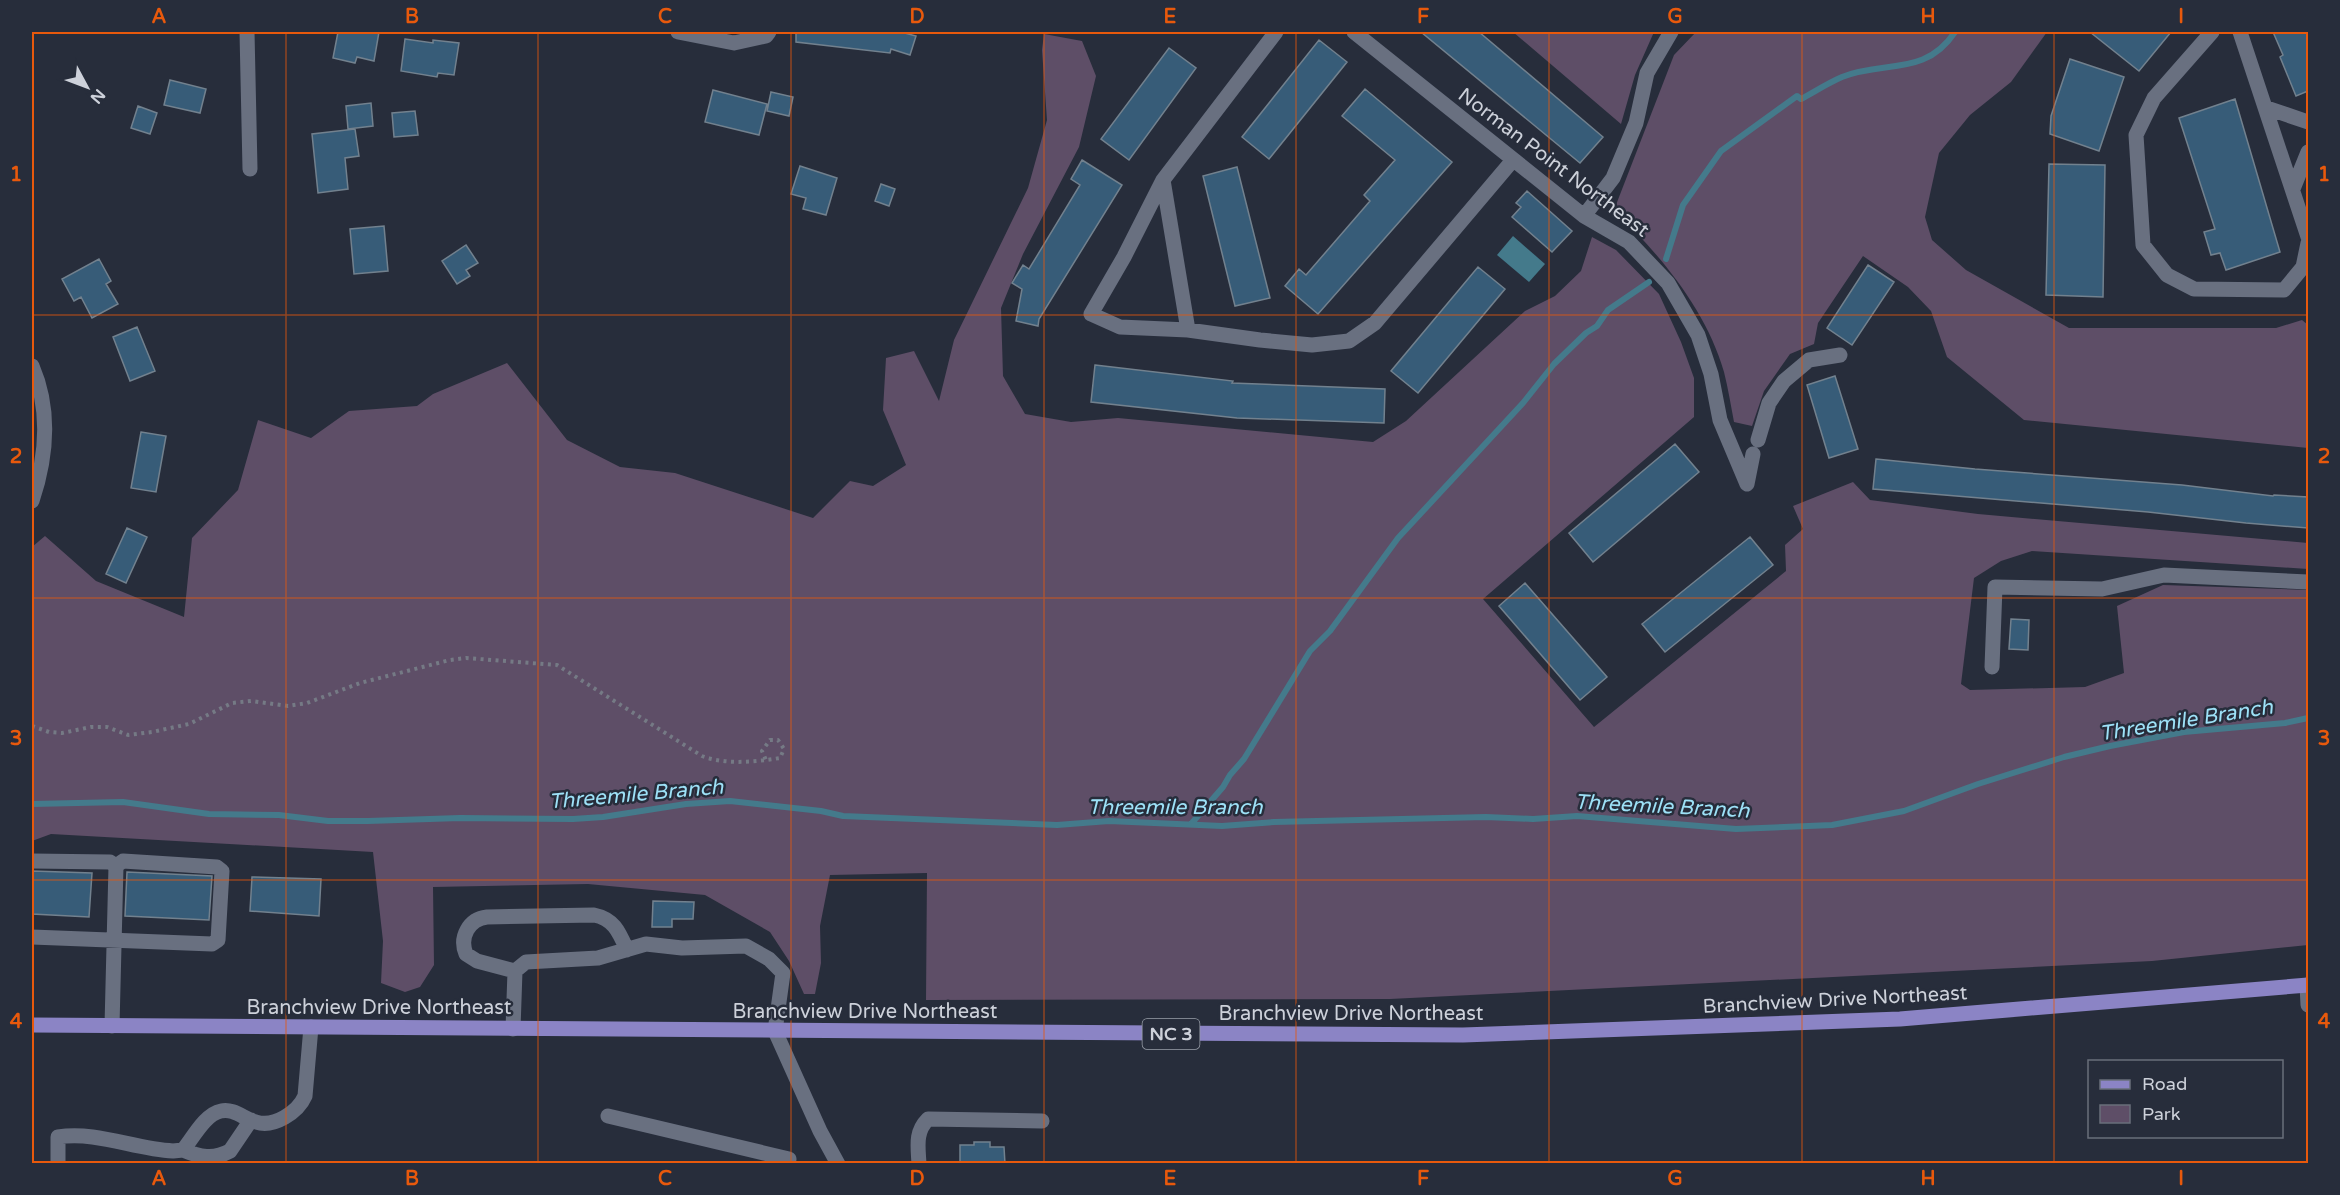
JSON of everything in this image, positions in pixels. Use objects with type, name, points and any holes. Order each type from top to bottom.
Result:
[{"type":"main road","name":"Branchview Drive Northeast","points":[[32,1026],[1463,1035],[1900,1019],[2308,985]]},
{"type":"street","points":[[247,32],[250,169]]},
{"type":"street","points":[[678,32],[734,43],[768,34]]},
{"type":"street","points":[[1276,32],[1163,180],[1124,257],[1091,314],[1120,327],[1188,330],[1312,345],[1350,340],[1375,323],[1513,160]]},
{"type":"street","name":"Norman Point Northeast","points":[[1354,32],[1584,216],[1629,242],[1668,284],[1698,335],[1711,374],[1720,420],[1747,484],[1755,447],[1769,403],[1784,381],[1809,360],[1839,354]]},
{"type":"street","points":[[1584,216],[1613,178],[1636,123],[1647,73],[1671,32]]},
{"type":"street","points":[[2212,32],[2154,98],[2136,135],[2143,245],[2167,275],[2194,289],[2283,290],[2303,267],[2308,243]]},
{"type":"street","points":[[2240,32],[2294,189],[2308,237]]},
{"type":"street","points":[[2267,108],[2308,122]]},
{"type":"street","points":[[2294,189],[2308,152]]},
{"type":"street","points":[[1163,180],[1188,330]]},
{"type":"street","points":[[32,366],[43,398],[46,423],[41,472],[32,501]]},
{"type":"street","points":[[1992,667],[1995,587],[2102,589],[2164,575],[2308,582]]},
{"type":"street","points":[[32,861],[110,862],[116,866]]},
{"type":"street","points":[[32,937],[212,944],[218,940],[222,871],[217,867],[123,861],[116,866]]},
{"type":"street","points":[[112,1026],[116,866]]},
{"type":"street","points":[[515,971],[477,961],[466,954],[464,942],[472,921],[487,917],[594,915],[612,922],[619,930],[627,950]]},
{"type":"street","points":[[513,1029],[515,971],[526,962],[598,958],[646,944],[682,948],[746,946],[768,959],[783,973],[775,1031],[820,1131],[838,1164]]},
{"type":"street","points":[[2308,985],[2308,1005]]},
{"type":"street","points":[[183,1150],[207,1119],[220,1111],[232,1111],[258,1123],[278,1120],[292,1113],[305,1096],[311,1027]]},
{"type":"street","points":[[608,1116],[789,1159]]},
{"type":"street","points":[[919,1164],[918,1137],[921,1126],[928,1119],[1042,1121]]},
{"type":"street","points":[[58,1164],[58,1137],[71,1135],[100,1138],[162,1151],[183,1150],[200,1157],[215,1157],[230,1151],[251,1120]]},
{"type":"path","points":[[32,726],[49,732],[62,733],[91,727],[107,727],[128,735],[152,732],[189,724],[232,704],[251,701],[288,706],[307,703],[360,683],[466,658],[557,665],[702,756],[717,762],[766,760],[780,758],[784,748],[778,740],[770,740],[762,751],[766,760]]},
{"type":"green space","points":[[1513,32],[1654,32],[1635,75],[1621,124]]},
{"type":"green space","points":[[1696,32],[2047,32],[2011,82],[1970,115],[1939,153],[1925,217],[1932,240],[1966,270],[2069,328],[2276,328],[2302,320],[2308,325],[2308,448],[2024,420],[1947,357],[1931,311],[1908,287],[1863,256],[1818,323],[1814,344],[1790,354],[1764,391],[1752,426],[1734,422],[1724,372],[1706,326],[1664,264],[1614,210],[1674,55]]},
{"type":"green space","points":[[1044,34],[1082,41],[1096,76],[1079,147],[1023,254],[1001,308],[1003,376],[1025,414],[1071,422],[1118,418],[1373,442],[1406,421],[1525,311],[1555,296],[1581,271],[1592,237],[1616,250],[1659,294],[1681,342],[1694,378],[1694,417],[1483,599],[1594,727],[1786,571],[1785,545],[1803,529],[1793,506],[1853,482],[1870,500],[1978,514],[2308,543],[2308,569],[2032,551],[2001,561],[1974,578],[1961,684],[1970,690],[2085,687],[2124,673],[2117,606],[2163,585],[2308,590],[2308,945],[2152,961],[1390,999],[926,1000],[927,873],[830,875],[820,926],[821,963],[815,994],[804,994],[789,961],[770,932],[705,895],[588,884],[433,887],[434,965],[420,987],[405,992],[381,983],[383,941],[373,852],[51,834],[32,841],[32,547],[45,536],[96,581],[184,617],[192,538],[238,490],[258,420],[311,438],[349,411],[417,406],[433,394],[507,363],[567,440],[620,467],[675,473],[813,518],[850,481],[873,486],[906,465],[883,410],[886,358],[914,351],[939,401],[954,340],[1028,188],[1047,120],[1042,50]]},
{"type":"water","points":[[1513,236],[1545,264],[1529,282],[1497,255]]},
{"type":"building","points":[[338,32],[379,32],[374,61],[357,57],[355,63],[333,58]]},
{"type":"building","points":[[796,32],[901,32],[916,36],[910,55],[891,49],[890,53],[796,42]]},
{"type":"building","points":[[1421,32],[1479,32],[1603,137],[1580,163]]},
{"type":"building","points":[[2090,32],[2171,32],[2139,71]]},
{"type":"building","points":[[2273,32],[2308,32],[2308,91],[2296,96],[2280,57],[2283,55]]},
{"type":"building","points":[[405,39],[433,43],[433,40],[459,43],[454,75],[438,73],[437,77],[401,71]]},
{"type":"building","points":[[1319,40],[1347,62],[1269,159],[1242,137]]},
{"type":"building","points":[[1169,48],[1196,68],[1129,160],[1101,139]]},
{"type":"building","points":[[2070,59],[2124,77],[2099,151],[2050,134],[2051,116]]},
{"type":"building","points":[[170,80],[206,89],[200,113],[164,105]]},
{"type":"building","points":[[1365,89],[1452,162],[1318,314],[1285,286],[1299,269],[1306,275],[1370,201],[1364,195],[1395,160],[1342,116]]},
{"type":"building","points":[[713,90],[767,104],[759,135],[705,122]]},
{"type":"building","points":[[771,92],[793,97],[789,116],[767,111]]},
{"type":"building","points":[[2235,99],[2280,252],[2226,270],[2220,253],[2211,255],[2204,232],[2215,229],[2179,118]]},
{"type":"building","points":[[371,103],[373,126],[348,129],[346,106]]},
{"type":"building","points":[[138,106],[157,113],[150,134],[131,128]]},
{"type":"building","points":[[415,111],[418,135],[394,137],[392,113]]},
{"type":"building","points":[[355,129],[359,156],[345,158],[348,189],[318,193],[312,134]]},
{"type":"building","points":[[1082,160],[1122,185],[1039,319],[1038,326],[1016,321],[1022,289],[1012,283],[1023,265],[1029,269],[1080,185],[1071,179]]},
{"type":"building","points":[[2049,164],[2105,165],[2103,297],[2046,295]]},
{"type":"building","points":[[800,166],[837,178],[826,215],[803,209],[806,198],[791,194]]},
{"type":"building","points":[[1237,167],[1270,298],[1235,306],[1203,176]]},
{"type":"building","points":[[881,184],[895,189],[889,206],[875,201]]},
{"type":"building","points":[[1527,191],[1572,231],[1552,252],[1512,217],[1521,207],[1516,203]]},
{"type":"building","points":[[384,226],[388,271],[354,274],[350,229]]},
{"type":"building","points":[[466,245],[478,263],[466,270],[470,276],[457,284],[442,261]]},
{"type":"building","points":[[99,259],[111,281],[106,284],[118,304],[92,318],[81,297],[74,301],[62,279]]},
{"type":"building","points":[[1868,265],[1894,282],[1852,345],[1827,328]]},
{"type":"building","points":[[1478,267],[1505,289],[1418,393],[1391,371]]},
{"type":"building","points":[[137,327],[155,371],[130,381],[113,337]]},
{"type":"building","points":[[1095,365],[1233,381],[1232,383],[1385,389],[1384,423],[1237,418],[1091,402]]},
{"type":"building","points":[[1835,376],[1858,449],[1829,458],[1807,385]]},
{"type":"building","points":[[141,432],[166,436],[156,492],[131,488]]},
{"type":"building","points":[[1675,444],[1699,472],[1593,562],[1569,533]]},
{"type":"building","points":[[1876,459],[2182,485],[2273,496],[2308,497],[2308,528],[1873,489]]},
{"type":"building","points":[[127,528],[147,537],[126,583],[106,574]]},
{"type":"building","points":[[1750,537],[1773,565],[1665,652],[1642,624]]},
{"type":"building","points":[[1525,583],[1607,677],[1580,700],[1499,606]]},
{"type":"building","points":[[2011,619],[2029,620],[2028,650],[2009,649]]},
{"type":"building","points":[[32,871],[92,873],[89,917],[32,914]]},
{"type":"building","points":[[127,872],[212,876],[209,920],[125,916]]},
{"type":"building","points":[[252,877],[321,879],[319,916],[250,911]]},
{"type":"building","points":[[653,901],[694,902],[693,919],[672,919],[672,927],[652,927]]},
{"type":"building","points":[[974,1142],[990,1142],[990,1147],[1004,1147],[1005,1164],[960,1164],[960,1145],[974,1145]]},
{"type":"waterway","points":[[1666,259],[1683,205],[1721,151],[1797,96],[1801,99],[1837,79],[1858,72],[1917,62],[1931,56],[1955,32]]},
{"type":"waterway","points":[[1191,824],[1244,759],[1310,651],[1330,631],[1398,538],[1523,403],[1554,364],[1586,333],[1597,326],[1608,310],[1649,282]]},
{"type":"waterway","name":"Threemile Branch","points":[[32,804],[123,802],[209,814],[279,815],[328,821],[368,821],[460,818],[573,819],[603,817],[686,804],[730,801],[821,811],[843,816],[1057,825],[1109,821],[1222,826],[1274,822],[1486,817],[1533,819],[1577,816],[1736,829],[1832,825],[1904,811],[1978,784],[2064,757],[2110,746],[2184,732],[2285,723],[2308,718]]}]
